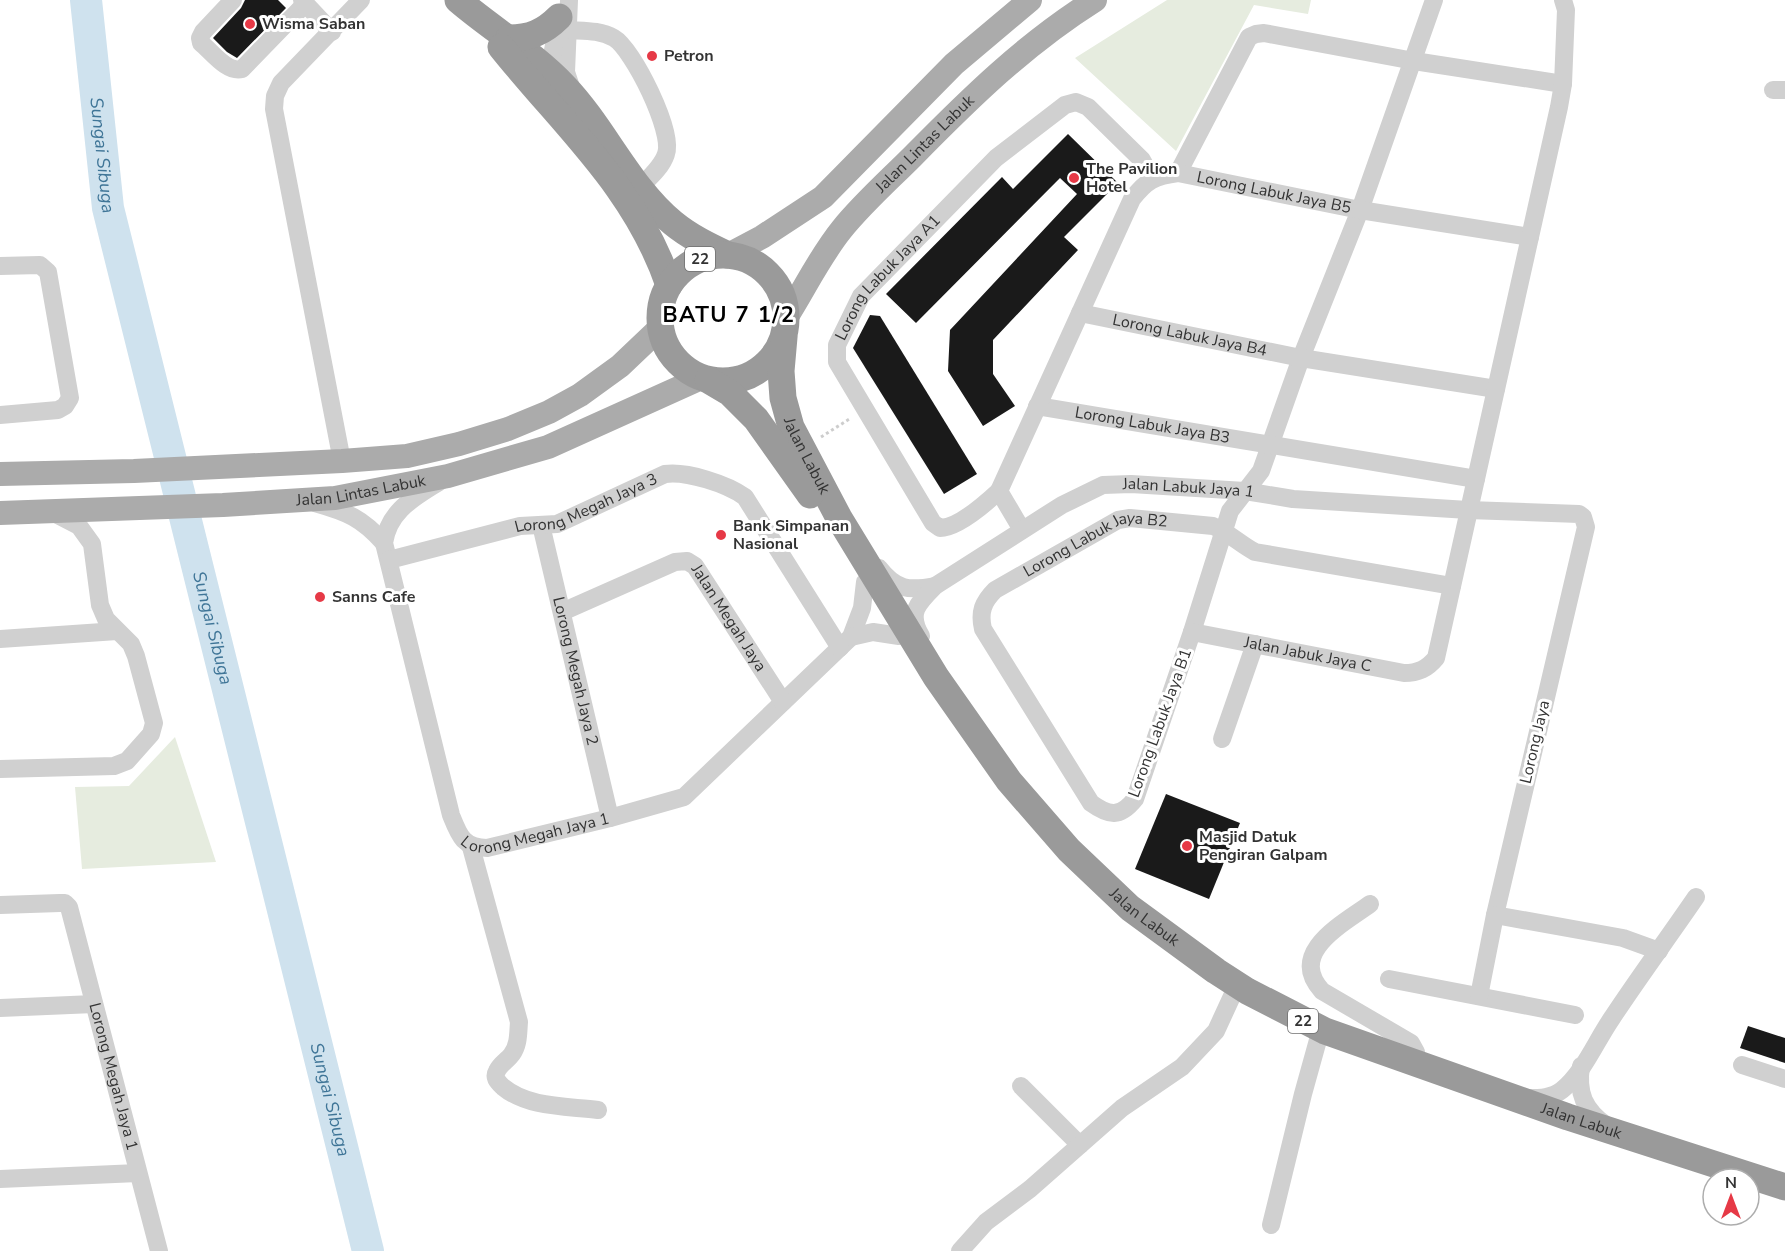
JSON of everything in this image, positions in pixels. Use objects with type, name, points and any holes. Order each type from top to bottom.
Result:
[{"type":"highway","points":[[467,5],[549,71],[576,100],[633,192],[651,202],[672,223],[693,238],[728,255]]},
{"type":"highway","name":"22","points":[[467,5],[594,154],[633,192],[669,285]]},
{"type":"highway","points":[[509,39],[538,34],[565,12]]},
{"type":"highway","points":[[549,71],[550,91],[587,137],[594,154]]},
{"type":"highway","name":"22","points":[[704,379],[678,363],[666,347],[660,328],[659,313],[662,298],[669,285],[684,268],[694,262],[717,255],[728,255],[746,260],[763,269],[775,283],[783,299],[785,327]]},
{"type":"highway","points":[[704,379],[727,381],[746,377],[762,368],[775,354],[785,327]]},
{"type":"highway","name":"Jalan Labuk","points":[[785,327],[781,371],[783,398],[791,428],[839,518],[936,677],[1026,801],[1069,850],[1130,908],[1247,991],[1325,1031],[1415,1065],[1785,1187]]},
{"type":"highway","name":"Jalan Labuk","points":[[704,379],[730,393],[756,419],[798,478],[962,730],[1042,838],[1078,876],[1118,909],[1233,994],[1278,1021],[1318,1040],[1411,1077],[1701,1172]]},
{"type":"highway","points":[[1761,1192],[1785,1200]]},
{"type":"main road","points":[[728,255],[762,237],[823,197],[954,64],[1030,0]]},
{"type":"main road","name":"Jalan Lintas Labuk","points":[[785,327],[822,257],[843,228],[878,190],[1012,60],[1058,23],[1095,0]]},
{"type":"main road","name":"Jalan Lintas Labuk","points":[[0,474],[134,471],[407,456],[459,444],[508,429],[549,412],[580,395],[620,366],[660,328]]},
{"type":"main road","name":"Jalan Lintas Labuk","points":[[0,513],[223,505],[335,498],[448,476],[548,447],[704,379]]},
{"type":"street","points":[[233,0],[200,38],[201,42],[215,55],[230,68],[236,70],[242,69],[303,2],[332,32]]},
{"type":"street","points":[[342,461],[274,109],[275,96],[281,84],[361,0]]},
{"type":"street","name":"Lorong Labuk Jaya B1","points":[[982,609],[983,628],[1091,803],[1103,812],[1115,814],[1127,809],[1135,799],[1192,632],[1230,511],[1261,471],[1301,358],[1360,210],[1434,0]]},
{"type":"street","points":[[1452,586],[1560,107],[1566,10],[1563,0]]},
{"type":"street","points":[[549,71],[565,12]]},
{"type":"street","points":[[565,12],[566,72],[576,100]]},
{"type":"street","points":[[565,12],[617,39],[639,71],[662,116],[668,142],[666,155],[660,165],[633,192]]},
{"type":"street","points":[[1178,173],[1250,37],[1256,34],[1264,33],[1414,61],[1563,84]]},
{"type":"street","name":"Lorong Labuk Jaya A1","points":[[999,491],[982,507],[948,527],[936,526],[837,362],[837,345],[861,296],[996,158],[1065,105],[1076,102],[1088,107],[1142,160],[1152,178]]},
{"type":"street","name":"Lorong Labuk Jaya B5","points":[[1152,178],[1178,173],[1360,210],[1530,237]]},
{"type":"street","points":[[1022,530],[999,491],[1132,200],[1143,185],[1152,178]]},
{"type":"street","points":[[0,266],[40,265],[48,272],[70,398],[65,406],[58,410],[0,415]]},
{"type":"street","name":"Lorong Labuk Jaya B4","points":[[1080,313],[1301,358],[1496,389]]},
{"type":"street","name":"Lorong Labuk Jaya B3","points":[[1037,405],[1476,479]]},
{"type":"street","points":[[0,466],[26,466],[44,473]]},
{"type":"street","name":"Lorong Megah Jaya 3","points":[[387,552],[520,526],[556,524],[665,474],[681,473],[732,488],[745,497],[845,642]]},
{"type":"street","points":[[387,552],[386,530],[396,514],[448,476]]},
{"type":"street","name":"Jalan Labuk Jaya 1","points":[[935,586],[1062,505],[1103,485],[1131,484],[1245,491],[1293,499],[1468,510]]},
{"type":"street","points":[[303,500],[352,515],[372,529],[387,552]]},
{"type":"street","points":[[0,769],[114,766],[127,761],[152,734],[154,723],[136,656],[131,644],[106,619],[100,605],[92,544],[79,526],[49,510]]},
{"type":"street","name":"Lorong Jaya","points":[[1468,510],[1575,513],[1583,517],[1586,527],[1495,915]]},
{"type":"street","points":[[839,518],[859,538],[889,579],[897,585],[917,589],[935,586]]},
{"type":"street","name":"Lorong Labuk Jaya B2","points":[[982,609],[986,599],[995,590],[1118,520],[1130,518],[1213,526],[1255,552],[1452,586]]},
{"type":"street","name":"Lorong Megah Jaya 2","points":[[541,525],[610,818]]},
{"type":"street","name":"Lorong Megah Jaya 1","points":[[387,552],[451,815],[463,839],[471,847],[487,848],[610,818],[684,796],[845,642],[862,608],[865,582]]},
{"type":"street","name":"Jalan Megah Jaya","points":[[562,612],[675,562],[687,561],[695,566],[783,702]]},
{"type":"street","points":[[935,586],[921,600],[914,617],[915,627],[927,647],[936,677]]},
{"type":"street","name":"Jalan Jabuk Jaya C","points":[[1192,632],[1404,673],[1414,673],[1424,670],[1436,658],[1452,586]]},
{"type":"street","points":[[0,639],[117,632]]},
{"type":"street","points":[[845,642],[865,632],[882,632],[899,636]]},
{"type":"street","points":[[1222,738],[1255,644]]},
{"type":"street","points":[[471,847],[519,1022],[518,1041],[512,1054],[497,1070],[495,1076],[497,1081],[510,1092],[524,1099],[598,1110]]},
{"type":"street","points":[[1516,1098],[1541,1098],[1562,1090],[1581,1066],[1696,897]]},
{"type":"street","name":"Lorong Megah Jaya 1","points":[[0,905],[65,903],[69,907],[159,1251]]},
{"type":"street","points":[[1370,904],[1322,938],[1314,950],[1311,965],[1314,982],[1322,991],[1411,1043],[1416,1052],[1415,1065]]},
{"type":"street","points":[[1479,996],[1495,915],[1623,938],[1659,951]]},
{"type":"street","points":[[1389,979],[1575,1015]]},
{"type":"street","points":[[960,1251],[986,1222],[1030,1189],[1122,1108],[1182,1067],[1216,1030],[1233,994]]},
{"type":"street","points":[[0,1008],[94,1004]]},
{"type":"street","points":[[1271,1225],[1318,1040]]},
{"type":"street","points":[[1742,1065],[1785,1079]]},
{"type":"street","points":[[1581,1066],[1580,1088],[1584,1100],[1598,1120],[1616,1132]]},
{"type":"street","points":[[1022,1086],[1080,1145]]},
{"type":"street","points":[[0,1179],[138,1173]]},
{"type":"path","points":[[802,449],[866,410]]},
{"type":"shaded area","points":[[1167,0],[1311,0],[1308,14],[1254,5],[1176,151],[1075,58]]},
{"type":"shaded area","points":[[175,737],[216,862],[82,869],[75,787],[129,786]]},
{"type":"building","name":"Wisma Saban","points":[[245,0],[278,0],[286,8],[237,58],[213,38],[241,8]]},
{"type":"building","points":[[1068,134],[1118,183],[1064,237],[1078,250],[993,340],[993,374],[1015,406],[983,426],[948,371],[950,330],[1077,194],[1060,178],[916,323],[886,294],[1002,177],[1013,189]]},
{"type":"building","points":[[870,315],[880,316],[977,474],[944,494],[853,348]]},
{"type":"building","name":"Masjid Datuk Pengiran Galpam","points":[[1166,794],[1240,823],[1209,899],[1135,869]]},
{"type":"building","points":[[1748,1026],[1785,1038],[1785,1063],[1740,1048]]},
{"type":"waterway","name":"Sungai Sibuga","points":[[86,0],[108,208],[368,1251]]},
{"type":"place","name":"Wisma Saban","points":[[250,24]]},
{"type":"place","name":"Petron","points":[[652,56]]},
{"type":"place","name":"The Pavilion Hotel","points":[[1074,178]]},
{"type":"place","name":"Bank Simpanan Nasional","points":[[721,535]]},
{"type":"place","name":"Sanns Cafe","points":[[320,597]]},
{"type":"place","name":"Masjid Datuk Pengiran Galpam","points":[[1187,846]]},
{"type":"district","name":"BATU 7 1/2","points":[[729,315]]}]
